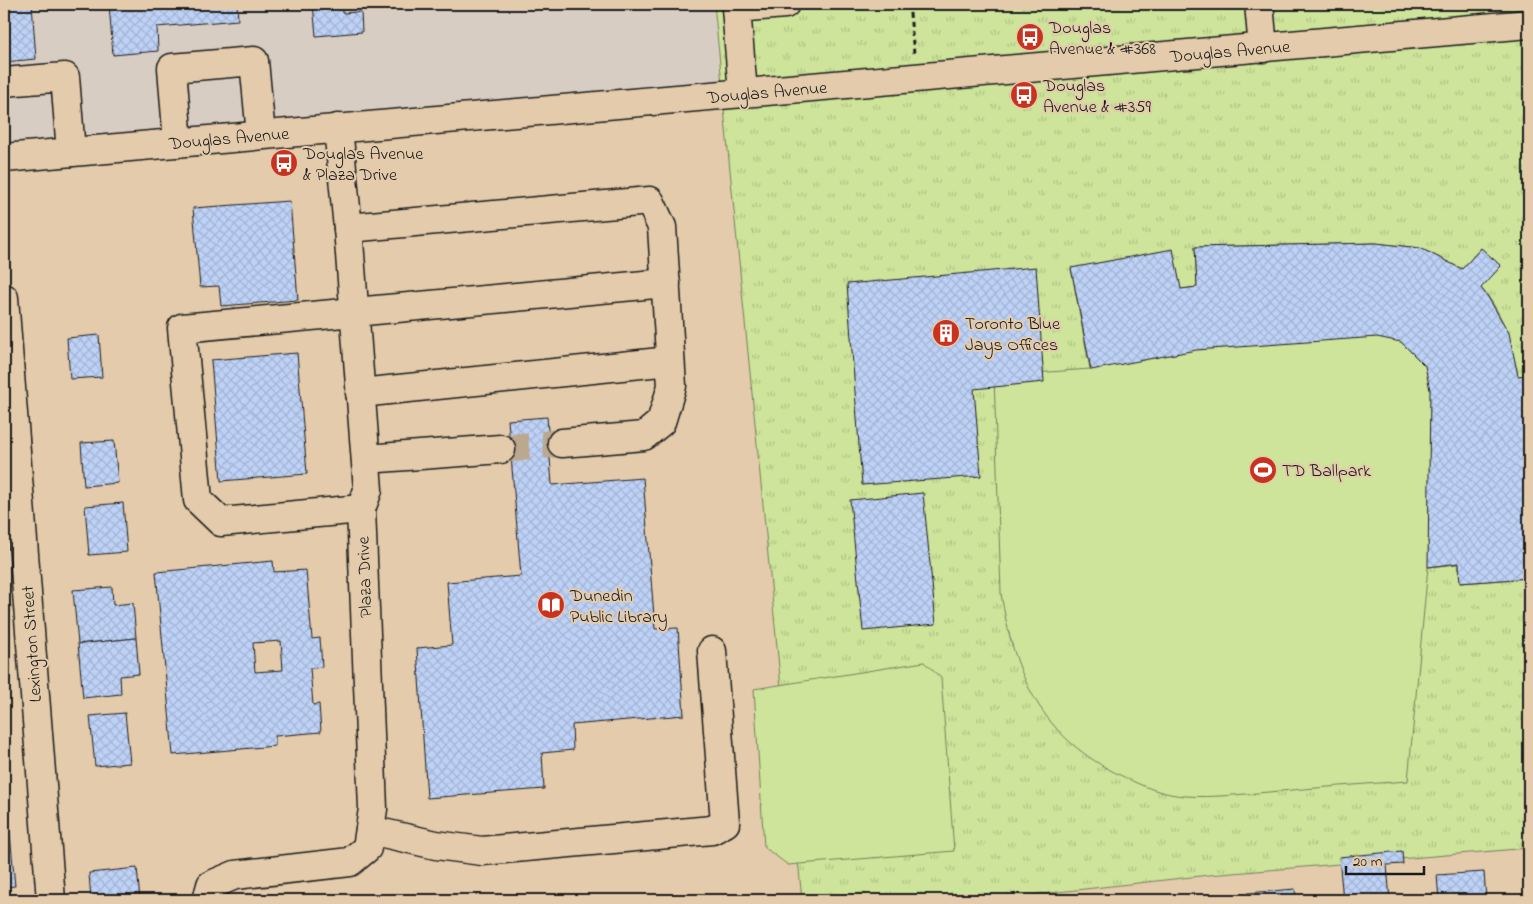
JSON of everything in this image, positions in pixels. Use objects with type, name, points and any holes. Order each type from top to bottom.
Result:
[{"type":"street","points":[[743,93],[736,8],[785,4]]},
{"type":"street","points":[[1259,4],[1263,48]]},
{"type":"street","name":"Douglas Avenue","points":[[4,158],[1263,48],[1512,18]]},
{"type":"street","points":[[178,143],[172,68],[254,61],[261,135]]},
{"type":"street","points":[[4,82],[65,77],[71,152]]},
{"type":"street","name":"Plaza Drive","points":[[206,900],[211,885],[235,875],[350,862],[367,848],[373,808],[361,509],[368,490],[355,310],[338,128]]},
{"type":"street","points":[[348,228],[650,201],[662,227],[672,386],[661,422],[644,436],[562,443]]},
{"type":"street","points":[[361,509],[220,522],[198,500],[182,328],[355,310],[666,283]]},
{"type":"street","name":"Lexington Street","points":[[4,298],[51,900]]},
{"type":"street","points":[[360,393],[670,361]]},
{"type":"street","points":[[366,459],[501,449]]},
{"type":"street","points":[[370,830],[436,845],[482,851],[712,830],[725,823],[712,651]]},
{"type":"shaded area","points":[[4,4],[714,4],[722,83],[4,145]]},
{"type":"green space","points":[[714,4],[1529,4],[1529,11],[722,83]]},
{"type":"green space","points":[[1529,37],[1529,848],[1209,875],[987,900],[802,900],[724,109]]},
{"type":"green space","name":"TD Ballpark","points":[[1375,243],[1420,248],[1462,269],[1481,248],[1501,266],[1481,288],[1501,319],[1518,376],[1529,375],[1529,578],[1460,583],[1458,564],[1428,567],[1408,781],[1228,796],[1169,794],[1137,783],[1094,761],[1071,743],[1052,723],[1036,701],[1014,651],[1001,593],[994,376],[1090,369],[1071,268],[1181,289],[1197,287],[1195,247]]},
{"type":"green space","points":[[924,662],[941,678],[954,851],[788,865],[764,847],[754,689]]},
{"type":"building","points":[[4,4],[32,4],[36,59],[4,62]]},
{"type":"building","points":[[109,4],[237,4],[238,20],[157,27],[158,51],[113,55]]},
{"type":"building","points":[[313,4],[342,4],[342,13],[361,12],[362,32],[316,36]]},
{"type":"building","points":[[290,201],[298,300],[221,306],[219,286],[200,287],[193,208]]},
{"type":"building","points":[[1376,243],[1420,248],[1462,269],[1481,248],[1501,266],[1481,288],[1509,333],[1518,376],[1529,375],[1529,578],[1460,583],[1459,563],[1428,567],[1430,390],[1425,366],[1401,342],[1377,337],[1196,350],[1091,370],[1071,268],[1173,249],[1181,289],[1197,287],[1195,247]]},
{"type":"building","name":"Toronto Blue Jays Offices","points":[[1036,267],[1044,382],[974,389],[981,476],[862,485],[847,284]]},
{"type":"building","points":[[99,335],[102,377],[70,379],[67,338]]},
{"type":"building","points":[[297,353],[307,474],[221,481],[211,360]]},
{"type":"building","name":"Dunedin Public Library","points":[[547,417],[552,485],[643,478],[655,629],[678,628],[684,715],[572,725],[573,750],[542,753],[544,789],[427,798],[417,648],[452,645],[447,582],[521,576],[508,420]]},
{"type":"building","points":[[114,441],[118,483],[84,486],[81,443]]},
{"type":"building","points":[[923,493],[936,624],[863,631],[850,500]]},
{"type":"building","points":[[123,503],[127,552],[89,555],[85,506]]},
{"type":"building","points":[[273,561],[274,572],[306,570],[312,639],[320,638],[322,667],[310,668],[313,705],[319,704],[321,732],[275,736],[275,746],[173,755],[156,572]],"holes":[[[281,641],[283,670],[255,672],[253,643]]]},
{"type":"building","points":[[112,587],[113,605],[133,603],[136,638],[78,644],[73,590]]},
{"type":"building","points":[[136,638],[139,674],[120,676],[121,694],[83,698],[78,644]]},
{"type":"building","points":[[125,713],[130,763],[95,766],[90,716]]},
{"type":"building","points":[[4,732],[7,776],[4,776]]},
{"type":"building","points":[[4,823],[9,823],[15,886],[4,887]]},
{"type":"building","points":[[1402,851],[1403,864],[1387,865],[1390,900],[1343,900],[1339,857]]},
{"type":"building","points":[[137,868],[140,900],[91,900],[89,873]]},
{"type":"building","points":[[1484,872],[1486,900],[1439,900],[1437,875]]},
{"type":"building","points":[[1295,889],[1296,900],[1248,900],[1248,893]]},
{"type":"tunnel","points":[[501,449],[562,443]]},
{"type":"place","name":"Douglas Avenue & #368","points":[[1030,37]]},
{"type":"place","name":"Douglas Avenue & #359","points":[[1024,95]]},
{"type":"place","name":"Douglas Avenue & Plaza Drive","points":[[284,163]]},
{"type":"place","name":"Toronto Blue Jays Offices","points":[[946,333]]},
{"type":"place","name":"TD Ballpark","points":[[1263,470]]},
{"type":"place","name":"Dunedin Public Library","points":[[551,605]]}]
